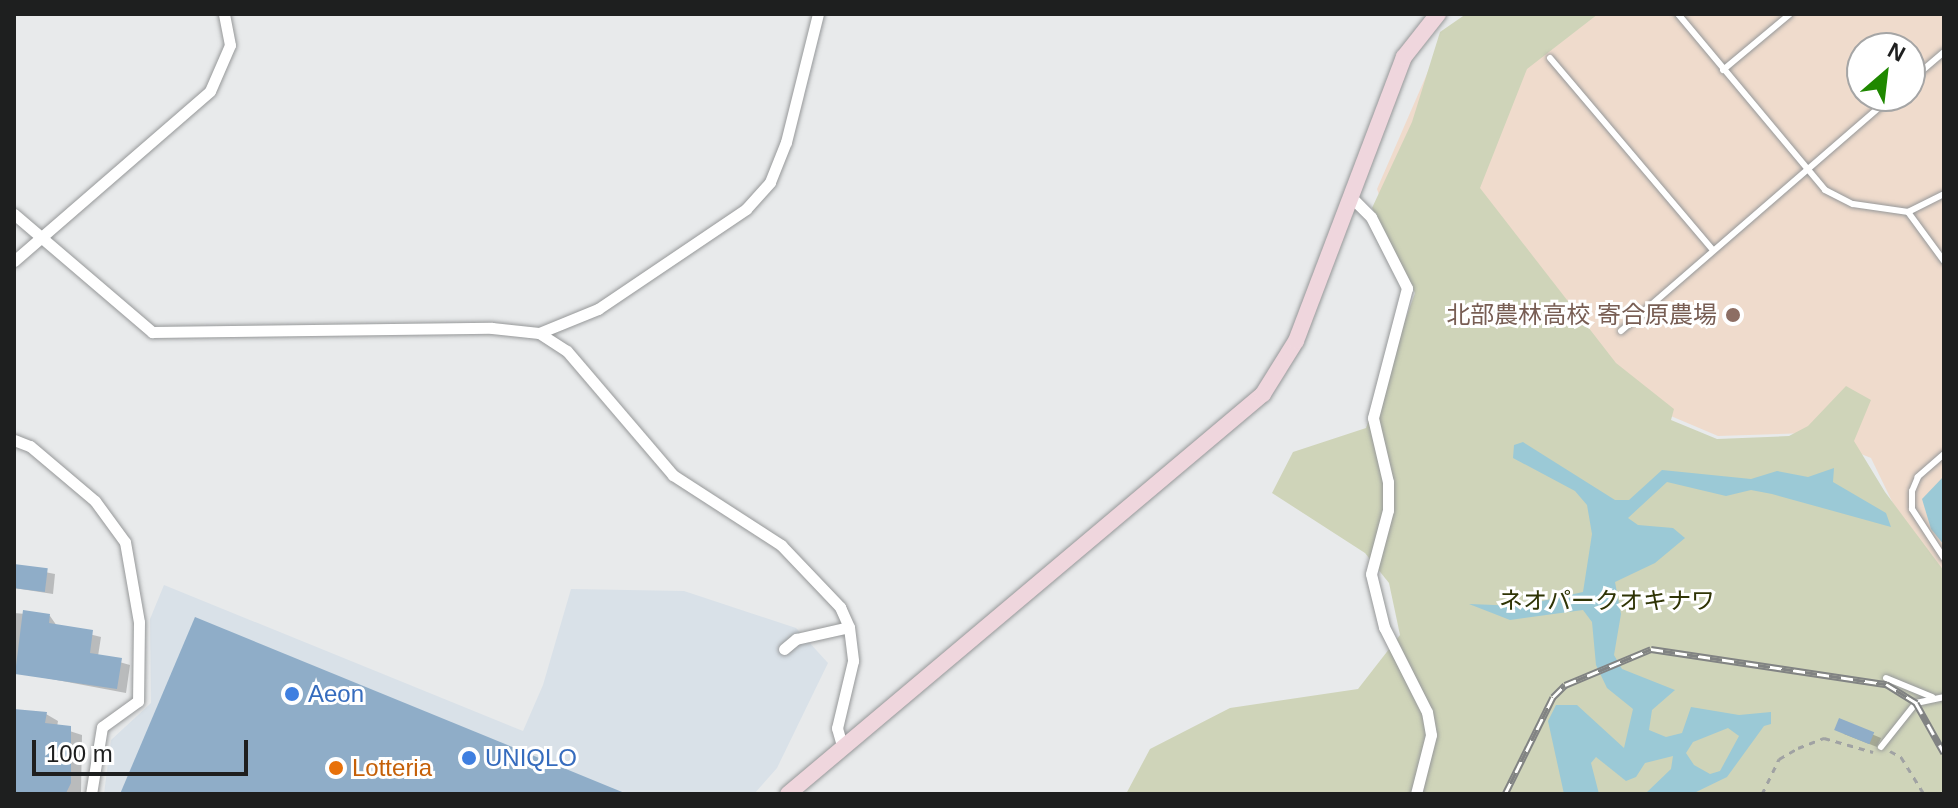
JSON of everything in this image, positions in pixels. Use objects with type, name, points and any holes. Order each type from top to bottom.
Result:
[{"type":"street","points":[[14,261],[210,91],[230,45],[224,14]]},
{"type":"street","points":[[539,333],[598,309],[754,200],[770,182],[786,142],[818,14]]},
{"type":"street","points":[[788,794],[1263,394],[1296,341],[1404,57],[1438,14]]},
{"type":"street","points":[[1349,195],[1371,217],[1407,288],[1373,418],[1388,482],[1388,510],[1371,574],[1384,627],[1427,712],[1431,735],[1416,794]]},
{"type":"street","points":[[14,214],[152,332],[492,328],[539,333],[567,351],[673,475],[781,545],[840,607],[849,627],[851,680],[837,728],[842,746]]},
{"type":"street","points":[[14,440],[30,446],[95,501],[125,542],[139,622],[138,701],[102,727],[91,794]]},
{"type":"street","points":[[784,649],[796,639],[849,627]]},
{"type":"lane","points":[[1678,14],[1809,167],[1825,190],[1853,204],[1908,212],[1944,194]]},
{"type":"lane","points":[[1723,70],[1790,14]]},
{"type":"lane","points":[[1926,67],[1944,52]]},
{"type":"lane","points":[[1550,58],[1712,249]]},
{"type":"lane","points":[[1621,331],[1873,112]]},
{"type":"lane","points":[[1908,212],[1944,261]]},
{"type":"lane","points":[[1944,454],[1918,477],[1912,491],[1912,509],[1944,558]]},
{"type":"lane","points":[[1886,678],[1932,697],[1944,697]]},
{"type":"lane","points":[[1881,747],[1902,714],[1932,697]]},
{"type":"path","points":[[1762,794],[1779,759],[1824,738],[1869,754],[1881,747],[1901,757],[1924,794]]},
{"type":"shaded area","name":"北部農林高校 寄合原農場","points":[[1482,14],[1944,14],[1944,583],[1918,555],[1871,458],[1809,433],[1718,436],[1534,358],[1405,269],[1377,189],[1433,60]]},
{"type":"shaded area","name":"Aeon","points":[[164,585],[523,731],[543,685],[571,589],[684,591],[796,628],[828,663],[777,768],[754,794],[104,794],[111,740],[151,703],[150,619]]},
{"type":"green space","name":"ネオパークオキナワ","points":[[1466,14],[1598,14],[1527,69],[1480,188],[1616,363],[1674,409],[1671,420],[1717,439],[1789,436],[1808,426],[1846,386],[1871,400],[1854,441],[1885,492],[1944,571],[1944,794],[1126,794],[1150,749],[1230,708],[1358,689],[1400,635],[1389,583],[1365,553],[1272,493],[1293,452],[1366,428],[1415,293],[1372,208],[1412,122],[1440,32]]},
{"type":"water","points":[[1523,442],[1615,500],[1629,500],[1662,470],[1751,479],[1777,471],[1808,477],[1834,468],[1833,482],[1886,513],[1891,527],[1772,494],[1751,490],[1726,496],[1667,482],[1628,518],[1638,525],[1673,528],[1685,538],[1655,563],[1615,582],[1621,614],[1614,655],[1622,669],[1675,690],[1652,710],[1649,730],[1666,737],[1682,733],[1691,707],[1739,715],[1771,712],[1771,724],[1764,726],[1727,777],[1692,794],[1645,794],[1671,769],[1673,756],[1645,763],[1636,777],[1626,781],[1596,757],[1591,763],[1599,794],[1564,794],[1548,721],[1556,705],[1577,705],[1624,748],[1633,709],[1607,688],[1596,665],[1592,622],[1583,610],[1510,620],[1469,604],[1520,606],[1583,592],[1592,534],[1587,505],[1575,491],[1513,458],[1514,445]],"holes":[[[1728,728],[1739,736],[1720,771],[1710,774],[1694,765],[1686,753],[1693,742]]]},
{"type":"water","points":[[1944,476],[1944,545],[1931,529],[1922,499]]},
{"type":"building","points":[[14,564],[48,568],[45,592],[14,588]]},
{"type":"building","points":[[23,610],[50,614],[49,623],[93,630],[90,653],[122,658],[117,689],[15,674]]},
{"type":"building","points":[[195,617],[627,794],[120,794]]},
{"type":"building","points":[[14,709],[47,712],[45,723],[71,726],[71,783],[66,793],[14,794]]},
{"type":"building","points":[[1839,718],[1874,732],[1869,744],[1834,730]]},
{"type":"railway","points":[[1505,794],[1553,697],[1565,685],[1651,649],[1886,684],[1916,703],[1944,753]]},
{"type":"place","name":"北部農林高校 寄合原農場","points":[[1733,315]]},
{"type":"place","name":"Aeon","points":[[292,694]]},
{"type":"place","name":"UNIQLO","points":[[469,758]]},
{"type":"place","name":"Lotteria","points":[[336,768]]}]
